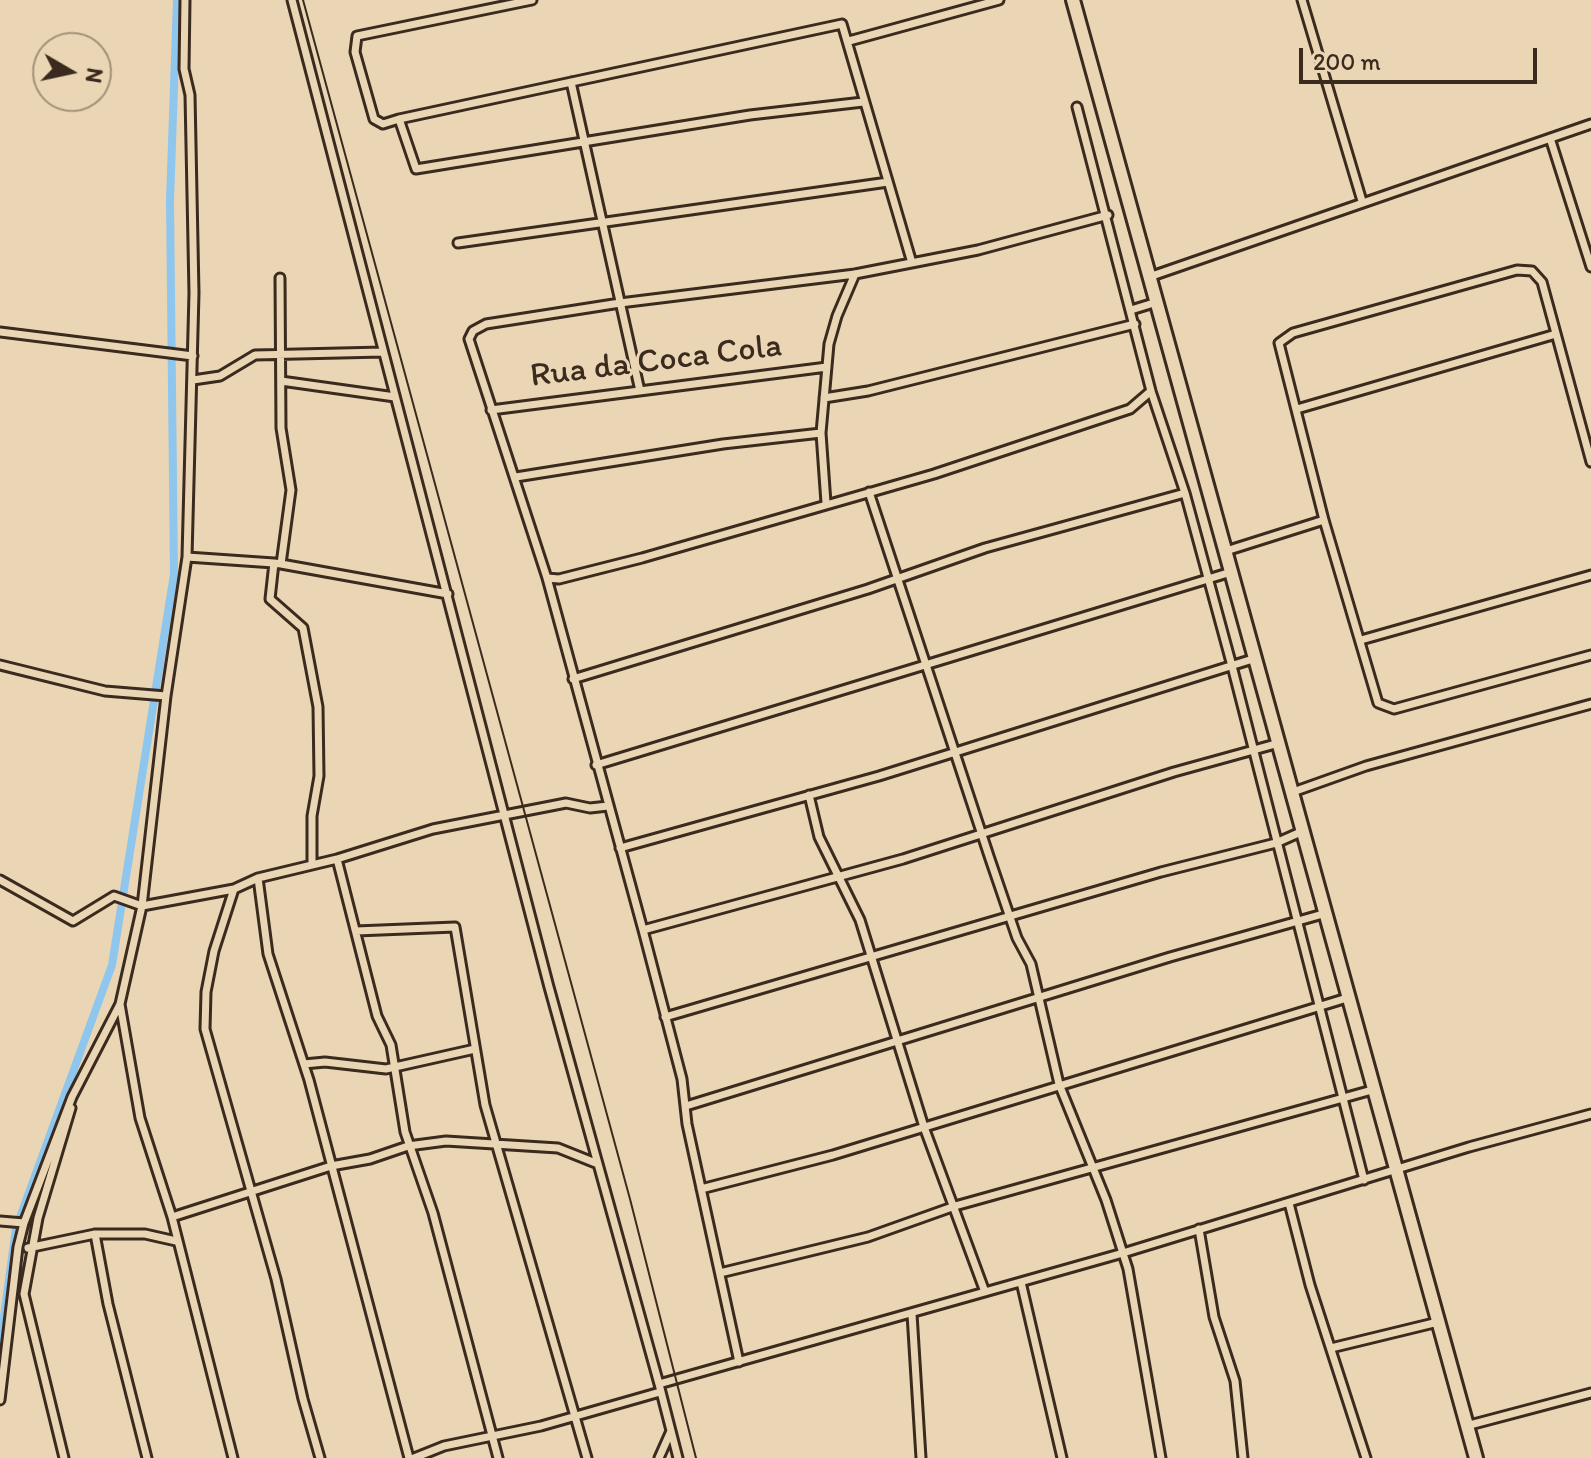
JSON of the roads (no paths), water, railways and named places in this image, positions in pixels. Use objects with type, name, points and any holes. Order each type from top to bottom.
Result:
[{"type":"main road","points":[[1077,1],[1149,277],[1293,792],[1323,914],[1476,1458]]},
{"type":"street","points":[[0,1400],[18,1247],[24,1223],[72,1097],[120,1004],[142,906],[166,696],[187,557],[193,356],[190,95],[184,69],[185,0]]},
{"type":"street","points":[[292,0],[505,816],[678,1458]]},
{"type":"street","points":[[532,0],[357,36],[355,52],[374,119],[383,124],[837,24],[845,27],[863,102],[912,263]]},
{"type":"street","points":[[849,41],[999,0]]},
{"type":"street","points":[[1302,0],[1362,201]]},
{"type":"street","points":[[571,82],[640,391]]},
{"type":"street","points":[[399,119],[413,166],[419,169],[583,141],[863,102]]},
{"type":"street","points":[[1077,107],[1108,215],[1151,391],[1185,493],[1232,666],[1364,1180]]},
{"type":"street","points":[[1149,277],[1591,124]]},
{"type":"street","points":[[1550,138],[1591,267]]},
{"type":"street","points":[[458,243],[602,225],[888,182]]},
{"type":"street","points":[[739,1362],[686,1106],[643,930],[547,578],[469,339],[473,331],[486,324],[620,303],[855,274],[1108,215]]},
{"type":"street","points":[[1591,462],[1542,282],[1535,273],[1522,269],[1282,338],[1279,348],[1324,520],[1361,640],[1374,698],[1382,706],[1394,709],[1591,655]]},
{"type":"street","points":[[826,503],[821,433],[827,367],[832,329],[855,274]]},
{"type":"street","points":[[280,278],[281,428],[291,490],[270,599],[303,628],[318,707],[319,776],[312,816],[312,865]]},
{"type":"street","points":[[1131,310],[1157,302]]},
{"type":"street","points":[[824,398],[868,391],[1135,324]]},
{"type":"street","points":[[0,332],[193,356]]},
{"type":"street","points":[[1297,409],[1556,334]]},
{"type":"street","points":[[193,380],[225,374],[247,356],[383,352]]},
{"type":"street","name":"Rua da Coca Cola","points":[[491,410],[827,367]]},
{"type":"street","points":[[281,381],[395,397]]},
{"type":"street","points":[[547,578],[559,579],[642,558],[1061,433],[1130,409],[1151,391]]},
{"type":"street","points":[[516,477],[723,444],[821,433]]},
{"type":"street","points":[[869,492],[1010,918],[1031,964],[1059,1084],[1123,1253],[1137,1314],[1161,1458]]},
{"type":"street","points":[[573,679],[868,589],[897,576],[1066,524],[1185,493]]},
{"type":"street","points":[[1226,551],[1324,520]]},
{"type":"street","points":[[187,557],[277,564],[448,594]]},
{"type":"street","points":[[596,765],[1231,572]]},
{"type":"street","points":[[1361,640],[1591,575]]},
{"type":"street","points":[[620,848],[809,795],[1256,658]]},
{"type":"street","points":[[0,665],[105,691],[166,696]]},
{"type":"street","points":[[1293,792],[1366,766],[1591,704]]},
{"type":"street","points":[[643,930],[982,834],[1174,772],[1279,743]]},
{"type":"street","points":[[809,795],[819,837],[860,920],[924,1127],[985,1292]]},
{"type":"street","points":[[0,880],[69,921],[77,920],[114,896],[142,906],[234,889],[258,878],[337,859],[433,829],[566,803],[590,808],[608,806]]},
{"type":"street","points":[[665,1017],[1161,872],[1276,843],[1303,831]]},
{"type":"street","points":[[337,859],[377,1016],[391,1045],[408,1146],[433,1213],[498,1458]]},
{"type":"street","points":[[258,878],[268,954],[304,1064],[411,1458],[426,1451],[541,1426],[739,1362],[1123,1253],[1591,1114]]},
{"type":"street","points":[[234,889],[214,951],[206,992],[205,1029],[320,1458]]},
{"type":"street","points":[[686,1106],[1323,914]]},
{"type":"street","points":[[356,931],[454,924],[475,1049],[495,1142],[587,1458]]},
{"type":"street","points":[[701,1189],[924,1127],[1347,998]]},
{"type":"street","points":[[120,1004],[140,1118],[172,1217],[233,1458]]},
{"type":"street","points":[[304,1064],[325,1062],[396,1067],[475,1049]]},
{"type":"street","points":[[720,1273],[868,1237],[955,1206],[1372,1090]]},
{"type":"street","points":[[64,1458],[25,1305],[30,1248],[69,1122],[72,1097]]},
{"type":"street","points":[[172,1217],[331,1166],[370,1159],[408,1146],[446,1141],[558,1148],[598,1164]]},
{"type":"street","points":[[1289,1203],[1310,1285],[1366,1458]]},
{"type":"street","points":[[0,1221],[24,1223]]},
{"type":"street","points":[[1199,1229],[1214,1317],[1235,1381],[1243,1458]]},
{"type":"street","points":[[18,1247],[30,1248],[95,1234],[145,1234],[176,1241]]},
{"type":"street","points":[[95,1234],[108,1304],[147,1458]]},
{"type":"street","points":[[1021,1282],[1062,1458]]},
{"type":"street","points":[[912,1314],[921,1458]]},
{"type":"street","points":[[1331,1348],[1438,1322]]},
{"type":"street","points":[[1466,1426],[1591,1393]]},
{"type":"street","points":[[659,1458],[671,1431]]},
{"type":"waterway","points":[[0,1346],[16,1228],[112,965],[174,574],[170,201],[177,0]]},
{"type":"railway","points":[[303,0],[630,1199],[696,1458]]}]
